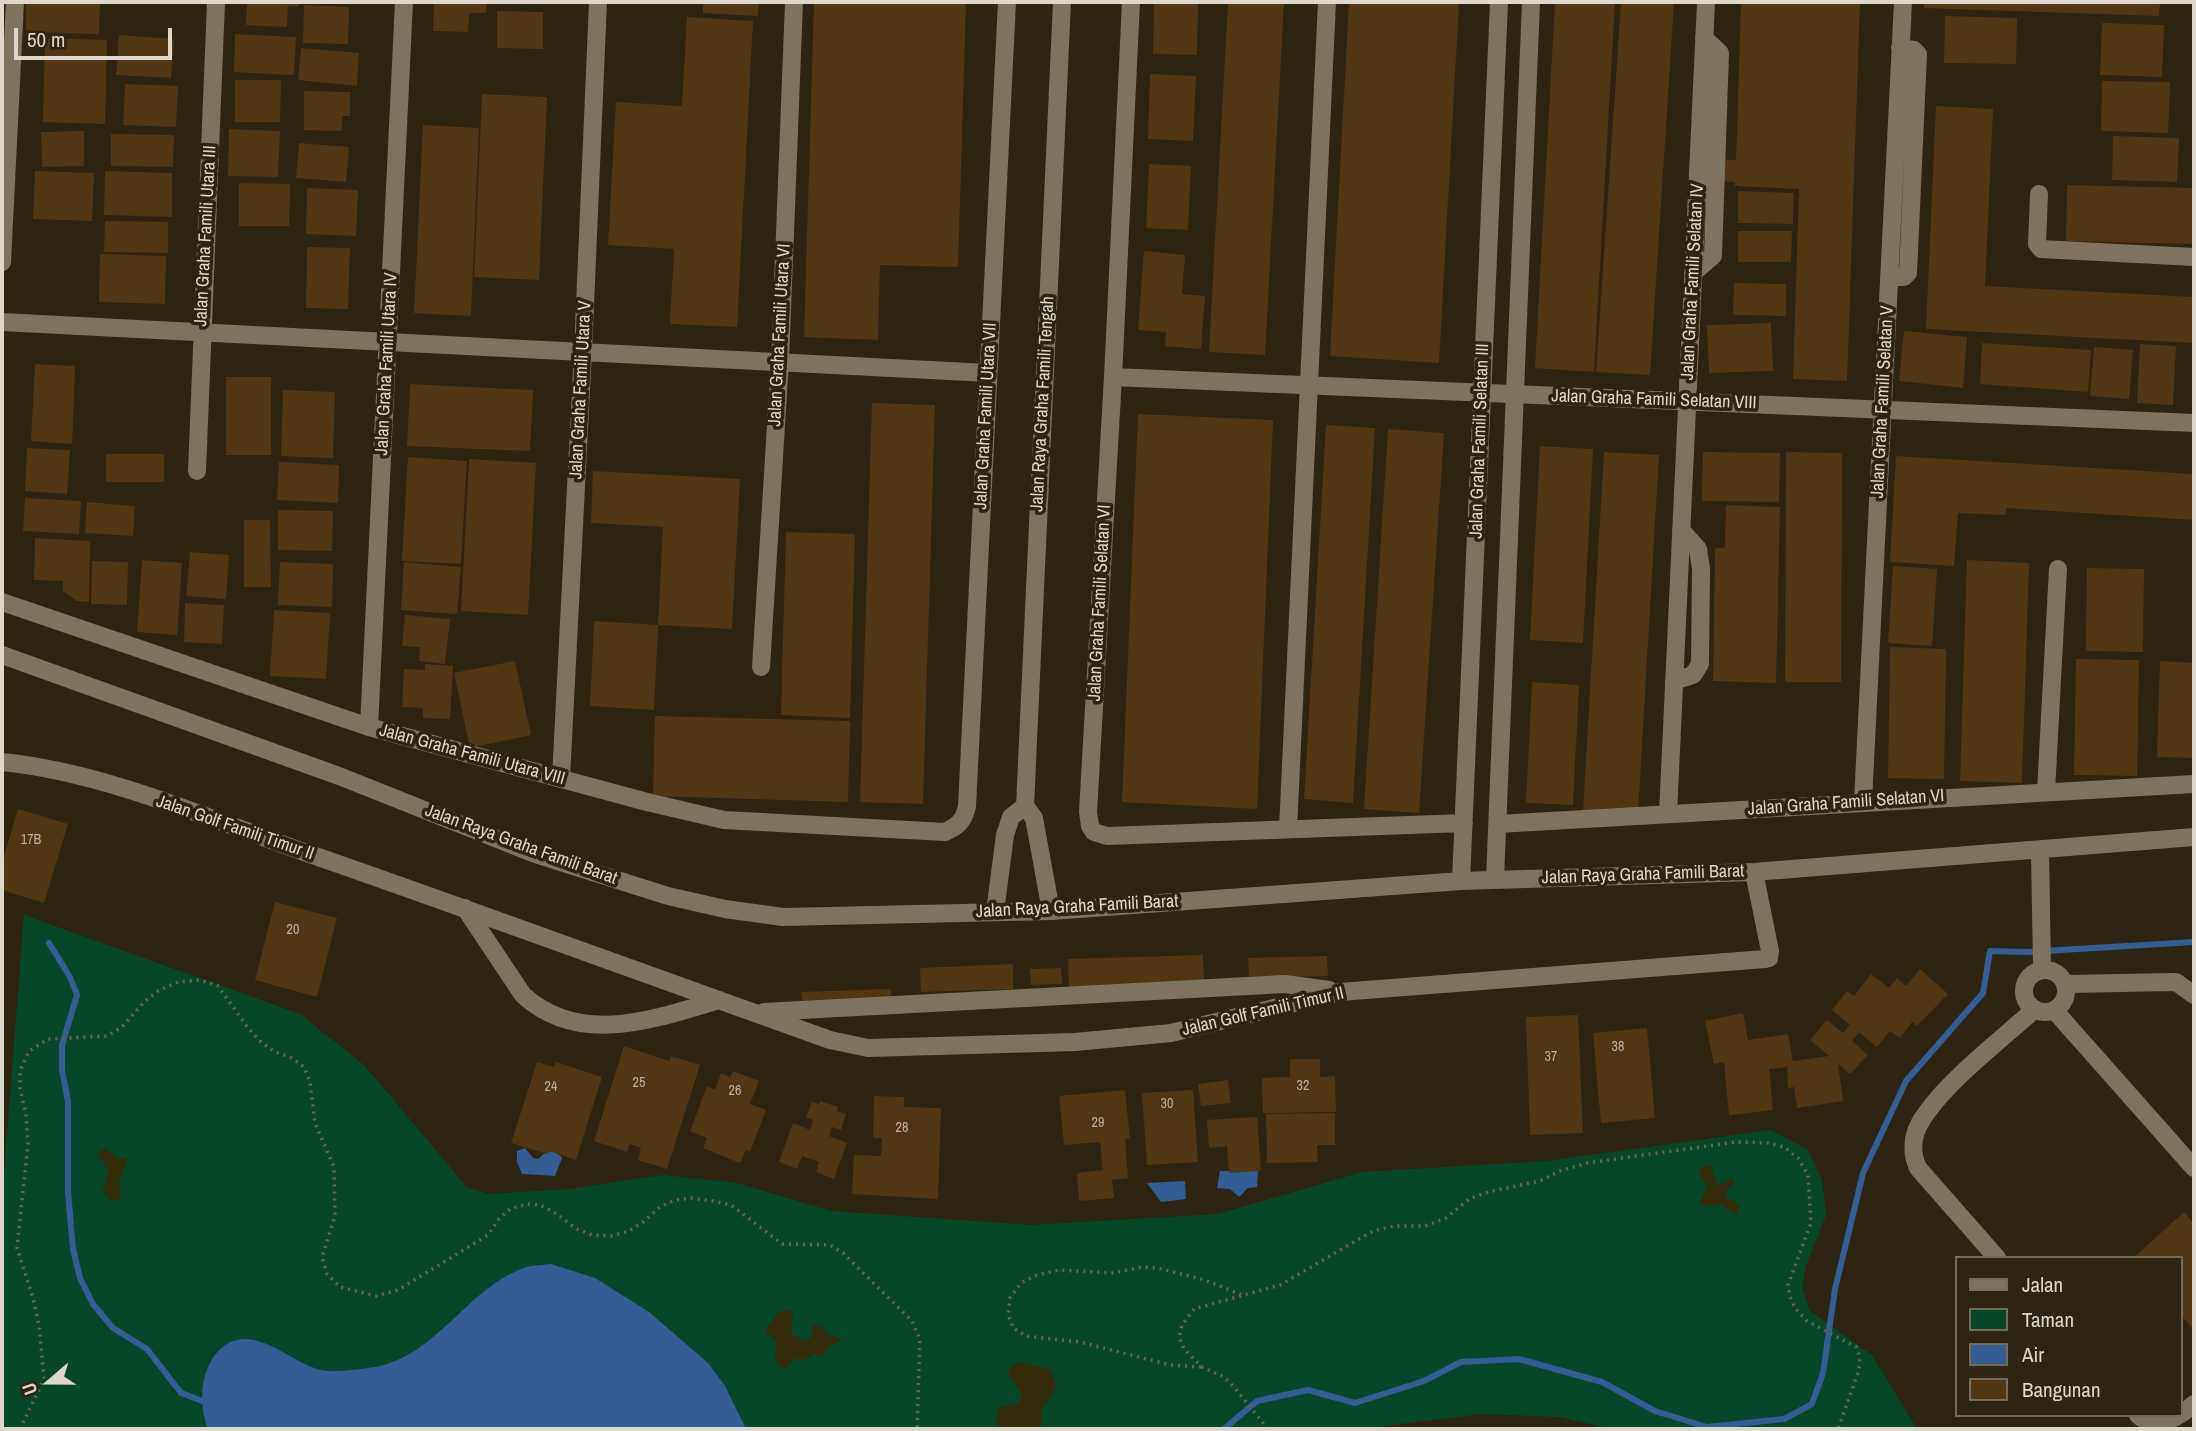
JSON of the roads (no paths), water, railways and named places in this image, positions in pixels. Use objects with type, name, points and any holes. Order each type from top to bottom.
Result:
[{"type":"street","points":[[2,262],[15,2]]},
{"type":"street","name":"Jalan Graha Famili Utara III","points":[[197,471],[216,2]]},
{"type":"street","name":"Jalan Graha Famili Utara IV","points":[[369,727],[404,2]]},
{"type":"street","name":"Jalan Graha Famili Utara V","points":[[561,778],[598,2]]},
{"type":"street","name":"Jalan Graha Famili Utara VI","points":[[761,667],[780,361],[794,2]]},
{"type":"street","name":"Jalan Graha Famili Utara VII","points":[[957,827],[965,816],[967,806],[1007,2]]},
{"type":"street","name":"Jalan Raya Graha Famili Tengah","points":[[1051,911],[1034,818],[1025,806],[1062,2]]},
{"type":"street","name":"Jalan Graha Famili Selatan VI","points":[[1131,2],[1113,377],[1088,798],[1090,826],[1094,832],[1107,836],[1464,823]]},
{"type":"street","points":[[1288,829],[1327,2]]},
{"type":"street","name":"Jalan Graha Famili Selatan III","points":[[1461,881],[1499,2]]},
{"type":"street","name":"Jalan Graha Famili Selatan III","points":[[1496,880],[1531,2]]},
{"type":"street","name":"Jalan Graha Famili Selatan IV","points":[[1668,814],[1706,2]]},
{"type":"street","name":"Jalan Graha Famili Selatan V","points":[[1863,802],[1903,2]]},
{"type":"street","points":[[2039,194],[2037,244],[2041,249],[2194,257]]},
{"type":"street","points":[[2,322],[988,373]]},
{"type":"street","name":"Jalan Graha Famili Selatan VIII","points":[[1113,377],[2194,423]]},
{"type":"street","points":[[1674,681],[1693,676],[1700,664],[1701,569],[1698,549],[1681,530]]},
{"type":"street","points":[[2046,791],[2058,569]]},
{"type":"street","name":"Jalan Graha Famili Utara VIII","points":[[2,601],[369,727],[724,820],[944,832],[957,827]]},
{"type":"street","name":"Jalan Raya Graha Famili Barat","points":[[2,655],[339,776],[535,854],[668,896],[725,909],[783,917],[1051,911],[1461,881],[1754,872],[2194,837]]},
{"type":"street","name":"Jalan Golf Famili Timur II","points":[[2,762],[26,764],[113,785],[830,1040],[868,1048],[1075,1042],[1171,1033],[1340,992],[1765,959],[1769,958],[1770,951],[1754,872]]},
{"type":"street","name":"Jalan Graha Famili Selatan VI","points":[[1498,824],[2194,784]]},
{"type":"street","points":[[995,912],[1005,835],[1011,817],[1025,806]]},
{"type":"street","points":[[2040,850],[2041,967],[2026,983],[2024,993],[2035,1009],[2045,1012],[2062,1004],[2066,994],[2065,984],[2060,976],[2041,967]]},
{"type":"street","points":[[465,908],[523,995],[553,1015],[579,1022],[632,1024],[719,1000]]},
{"type":"street","points":[[2065,984],[2176,982],[2194,995]]},
{"type":"street","points":[[753,1012],[1285,984],[1340,992]]},
{"type":"street","points":[[1995,1256],[1918,1168],[1912,1149],[1921,1122],[1938,1100],[2035,1009]]},
{"type":"street","points":[[2054,1010],[2194,1168]]},
{"type":"street","points":[[2140,1417],[2161,1424],[2177,1417]]},
{"type":"water","points":[[525,1148],[533,1158],[538,1159],[555,1150],[562,1158],[555,1176],[522,1174],[517,1162],[517,1151]]},
{"type":"water","points":[[1220,1171],[1258,1171],[1257,1187],[1248,1188],[1239,1197],[1230,1189],[1217,1188]]},
{"type":"water","points":[[1185,1181],[1186,1199],[1161,1202],[1147,1183]]},
{"type":"water","points":[[551,1264],[595,1278],[649,1312],[708,1363],[725,1386],[746,1429],[208,1429],[202,1396],[206,1373],[216,1354],[235,1340],[259,1341],[317,1369],[346,1371],[375,1367],[397,1360],[417,1349],[504,1278],[527,1267]]},
{"type":"waterway","points":[[1224,1429],[1257,1401],[1308,1390],[1355,1403],[1424,1381],[1461,1362],[1519,1359],[1602,1382],[1655,1411],[1707,1427],[1784,1419],[1812,1404],[1823,1373],[1835,1289],[1863,1173],[1906,1081],[1983,993],[1990,951],[2027,952],[2194,942]]},
{"type":"waterway","points":[[49,943],[70,977],[77,995],[62,1045],[62,1070],[68,1101],[68,1192],[73,1249],[80,1278],[93,1304],[113,1328],[147,1349],[181,1393],[208,1403]]}]
